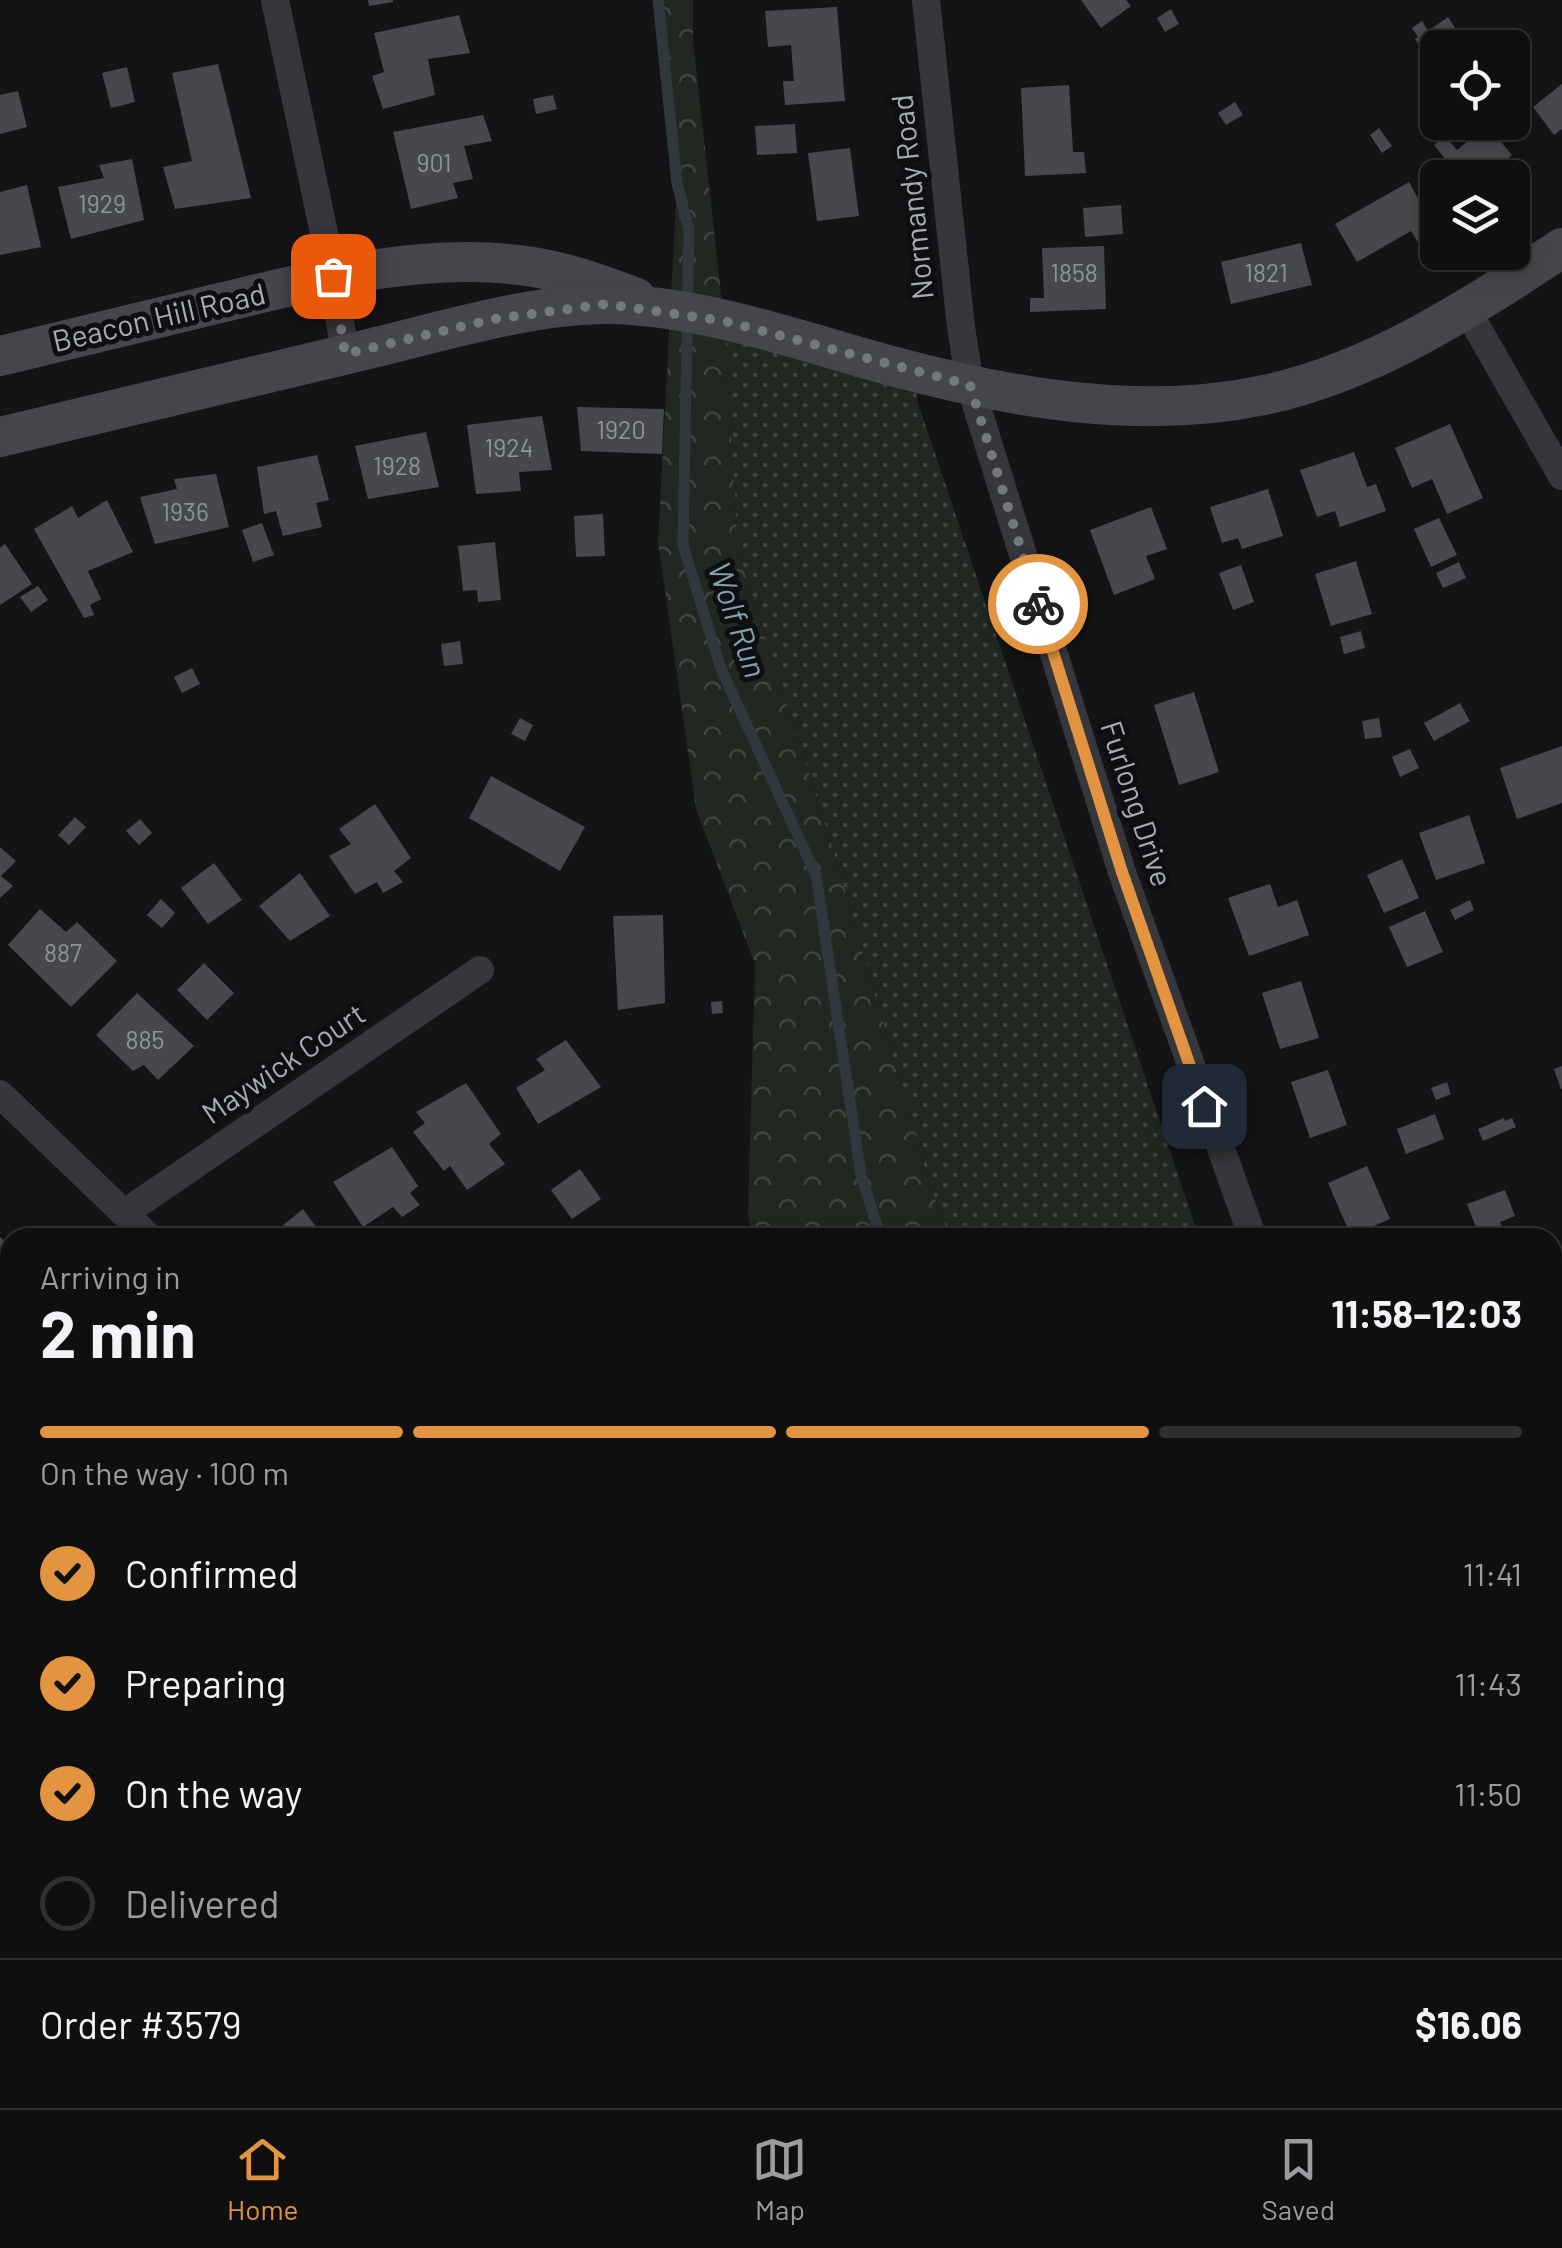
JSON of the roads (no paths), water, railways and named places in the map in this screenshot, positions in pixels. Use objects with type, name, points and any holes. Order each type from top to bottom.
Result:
[{"type":"street","points":[[275,0],[333,276],[345,354]]},
{"type":"street","name":"Normandy Road","points":[[926,0],[970,385]]},
{"type":"street","name":"Beacon Hill Road","points":[[0,437],[494,319],[606,304],[724,321],[1005,393],[1155,406],[1264,395],[1378,355],[1467,310],[1562,248]]},
{"type":"street","name":"Beacon Hill Road","points":[[0,356],[333,276],[470,261],[577,275],[668,311]]},
{"type":"street","points":[[1467,310],[1562,476]]},
{"type":"street","name":"Furlong Drive","points":[[970,385],[1122,872],[1249,1228]]},
{"type":"street","name":"Maywick Court","points":[[126,1212],[480,970]]},
{"type":"street","points":[[0,1094],[141,1228]]},
{"type":"waterway","name":"Wolf Run","points":[[658,0],[677,183],[689,230],[683,545],[721,669],[816,875],[861,1175],[878,1228]]}]
